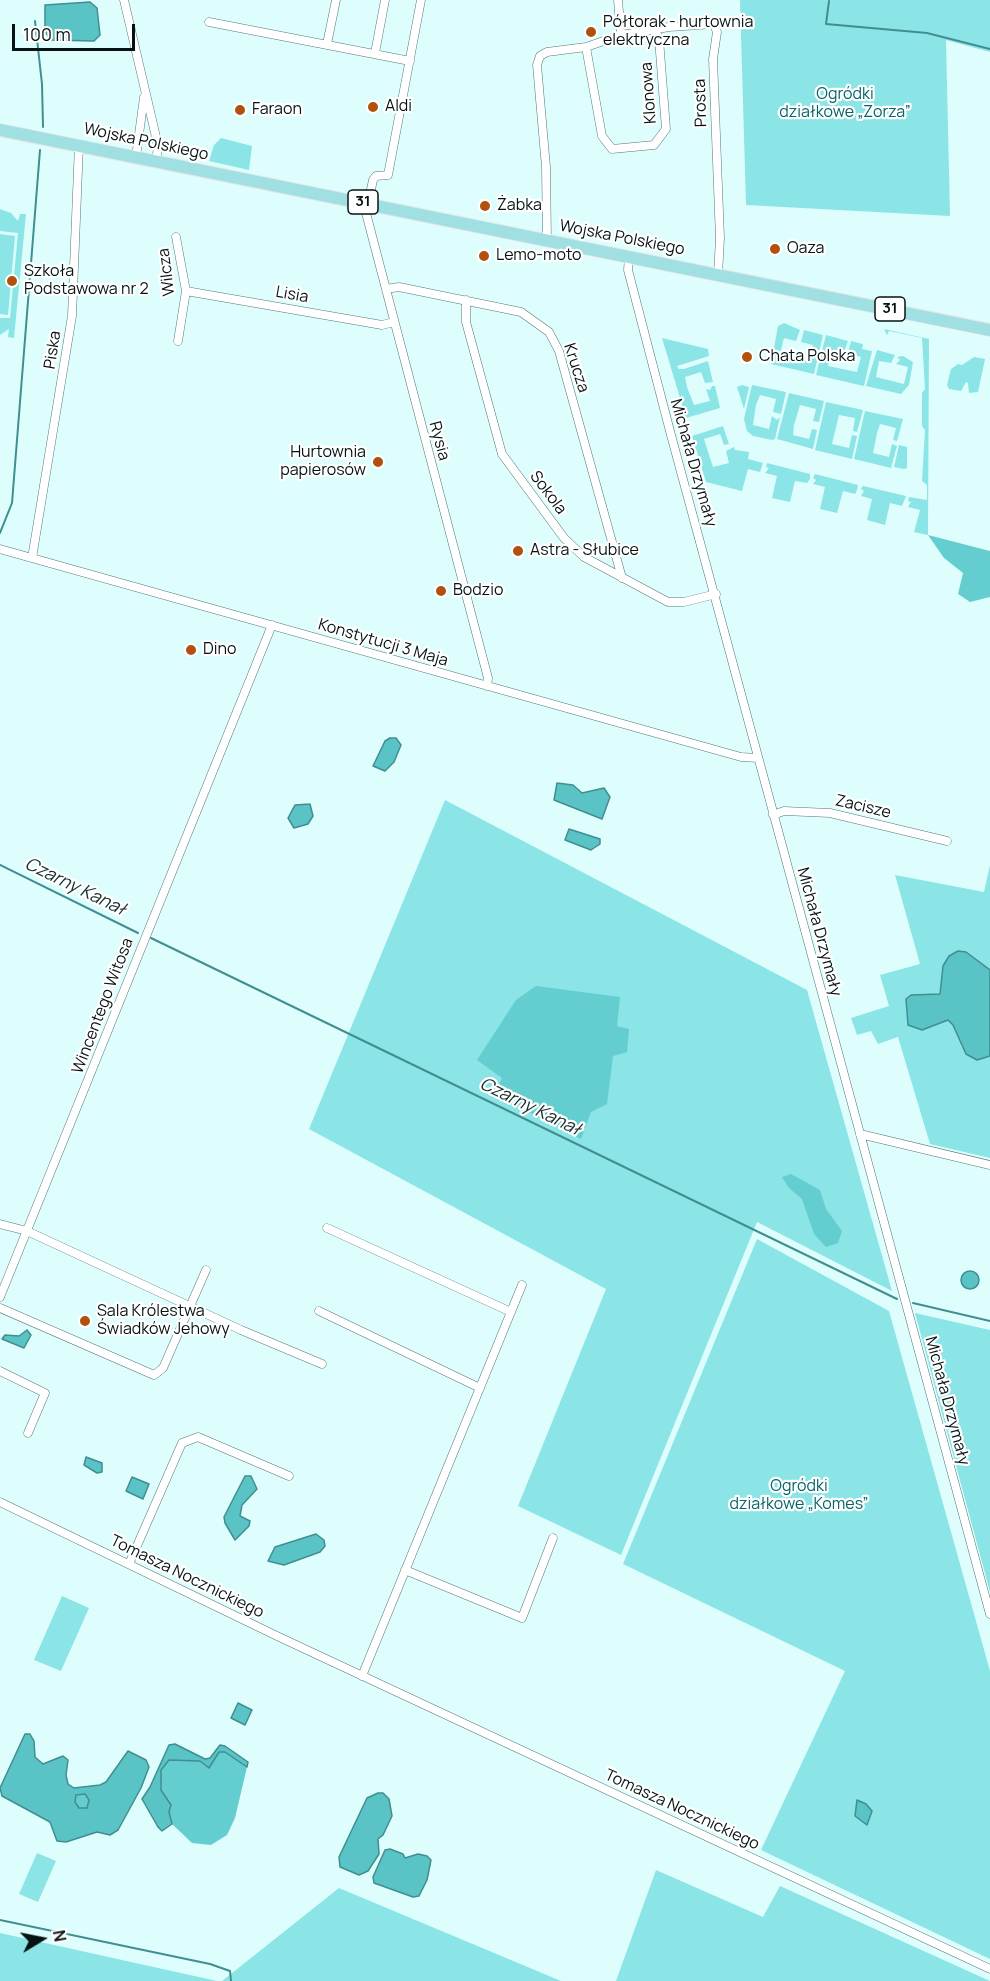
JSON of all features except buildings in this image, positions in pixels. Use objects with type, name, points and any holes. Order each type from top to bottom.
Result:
[{"type":"main road","name":"Wojska Polskiego","points":[[0,130],[990,330]]},
{"type":"street","points":[[124,0],[158,146],[156,161]]},
{"type":"street","points":[[327,44],[336,0]]},
{"type":"street","points":[[375,53],[385,0]]},
{"type":"street","points":[[368,203],[373,180],[376,176],[388,175],[421,0]]},
{"type":"street","points":[[547,240],[546,167],[537,65],[540,56],[547,52],[586,47],[621,35],[618,0]]},
{"type":"street","points":[[209,22],[410,61]]},
{"type":"street","name":"Prosta","points":[[621,35],[669,27],[714,24],[717,32],[713,59],[720,238],[718,275]]},
{"type":"street","name":"Klonowa","points":[[586,47],[602,136],[612,149],[654,145],[666,129],[659,39],[655,30]]},
{"type":"street","points":[[136,157],[145,93]]},
{"type":"street","name":"Piska","points":[[32,558],[72,316],[79,145]]},
{"type":"street","name":"Rysia","points":[[368,203],[368,224],[488,678],[487,686]]},
{"type":"street","name":"Wilcza","points":[[176,237],[186,291],[178,341]]},
{"type":"street","name":"Michała Drzymały","points":[[630,257],[628,270],[631,284],[990,1614]]},
{"type":"street","name":"Krucza","points":[[386,290],[399,287],[521,312],[549,332],[559,351],[622,578]]},
{"type":"street","name":"Lisia","points":[[186,291],[382,325],[394,322]]},
{"type":"street","name":"Sokola","points":[[466,300],[466,322],[502,454],[564,538],[584,557],[668,602],[684,602],[716,594]]},
{"type":"street","name":"Konstytucji 3 Maja","points":[[0,549],[741,757],[758,758]]},
{"type":"street","name":"Wincentego Witosa","points":[[0,1297],[272,626]]},
{"type":"street","name":"Zacisze","points":[[773,815],[784,811],[830,813],[947,841]]},
{"type":"street","points":[[860,1134],[990,1165]]},
{"type":"street","points":[[0,1224],[27,1231],[322,1364]]},
{"type":"street","points":[[327,1228],[511,1312]]},
{"type":"street","points":[[0,1308],[154,1375],[163,1368],[206,1270]]},
{"type":"street","points":[[362,1676],[522,1286]]},
{"type":"street","points":[[319,1311],[480,1388]]},
{"type":"street","points":[[0,1371],[45,1393],[28,1433]]},
{"type":"street","points":[[129,1564],[182,1443],[198,1437],[290,1476]]},
{"type":"street","name":"Tomasza Nocznickiego","points":[[0,1502],[362,1676],[990,1969]]},
{"type":"street","points":[[405,1570],[522,1618],[553,1538]]},
{"type":"green space","name":"Ogródki działkowe „Zorza”","points":[[740,0],[990,0],[990,52],[946,40],[950,216],[746,205]]},
{"type":"green space","points":[[221,138],[252,146],[249,170],[209,161],[214,145]]},
{"type":"green space","points":[[0,209],[11,213],[18,221],[20,214],[26,214],[14,338],[8,337],[9,329],[0,335],[0,318],[10,318],[18,233],[0,231]]},
{"type":"green space","points":[[0,234],[15,236],[8,315],[0,314]]},
{"type":"green space","points":[[784,323],[800,330],[796,341],[784,338],[780,354],[809,361],[813,345],[801,342],[804,330],[823,335],[814,374],[771,364],[778,326]]},
{"type":"green space","points":[[884,329],[929,339],[928,535],[914,532],[920,510],[908,507],[911,502],[908,501],[909,497],[927,500],[927,485],[922,481],[925,430],[922,426],[922,393],[925,389],[922,338],[889,331],[887,335]]},
{"type":"green space","points":[[826,335],[848,341],[844,352],[832,350],[828,366],[857,372],[861,357],[848,353],[851,341],[863,344],[862,349],[872,351],[864,386],[816,375]]},
{"type":"green space","points":[[662,338],[708,349],[709,356],[677,366],[679,369],[684,369],[708,361],[713,382],[705,383],[701,372],[685,377],[687,387],[694,405],[710,401],[706,389],[710,390],[712,386],[715,386],[720,408],[686,418]]},
{"type":"green space","points":[[877,350],[895,355],[891,363],[879,361],[876,377],[904,384],[908,367],[896,364],[900,360],[897,357],[903,356],[913,362],[909,385],[901,394],[866,386]]},
{"type":"green space","points":[[974,357],[985,359],[978,392],[969,393],[966,382],[961,391],[949,389],[947,385],[951,369]]},
{"type":"green space","points":[[742,385],[749,387],[744,409],[737,387]]},
{"type":"green space","points":[[752,385],[786,392],[781,414],[773,412],[776,399],[760,395],[756,405],[753,425],[769,429],[772,416],[777,420],[780,417],[775,439],[753,436],[747,431],[744,419]]},
{"type":"green space","points":[[789,393],[824,401],[819,422],[813,421],[816,409],[800,405],[794,425],[793,435],[809,439],[812,429],[817,430],[813,449],[777,439]]},
{"type":"green space","points":[[826,402],[863,410],[857,432],[853,431],[855,418],[839,415],[832,444],[849,448],[852,435],[857,436],[852,459],[815,450]]},
{"type":"green space","points":[[865,411],[903,419],[897,441],[893,440],[896,428],[880,424],[877,433],[873,453],[889,457],[892,444],[897,446],[891,468],[854,459]]},
{"type":"green space","points":[[723,426],[729,444],[724,445],[720,434],[704,439],[713,467],[729,463],[726,451],[734,447],[735,450],[749,452],[748,459],[763,463],[760,472],[748,469],[742,491],[706,482],[692,436]]},
{"type":"green space","points":[[899,445],[907,447],[907,468],[904,469],[894,467]]},
{"type":"green space","points":[[767,463],[810,474],[810,479],[807,483],[795,481],[790,502],[772,498],[777,476],[765,473],[769,468],[766,467]]},
{"type":"green space","points":[[815,474],[858,485],[857,490],[855,494],[843,491],[837,513],[820,509],[825,487],[813,484],[816,480],[813,478]]},
{"type":"green space","points":[[863,486],[906,496],[902,506],[890,503],[885,525],[867,520],[872,499],[861,496],[864,491],[861,489]]},
{"type":"green space","points":[[445,800],[807,990],[892,1291],[757,1222],[621,1555],[518,1506],[606,1289],[309,1129]]},
{"type":"green space","points":[[990,865],[990,1158],[930,1144],[898,1037],[878,1044],[871,1031],[857,1035],[851,1018],[889,1006],[880,975],[920,964],[895,875],[984,892]]},
{"type":"green space","name":"Ogródki działkowe „Komes”","points":[[757,1239],[889,1311],[990,1671],[990,1959],[761,1850],[845,1671],[623,1564]]},
{"type":"green space","points":[[915,1313],[990,1330],[990,1592]]},
{"type":"green space","points":[[62,1596],[89,1608],[61,1671],[34,1660]]},
{"type":"green space","points":[[37,1853],[56,1861],[38,1902],[19,1894]]},
{"type":"green space","points":[[656,1870],[763,1917],[780,1886],[990,1981],[616,1981]]},
{"type":"green space","points":[[339,1888],[561,1981],[222,1981]]},
{"type":"green space","points":[[0,1933],[217,1981],[0,1981]]},
{"type":"shaded area","points":[[90,2],[97,8],[100,35],[94,41],[50,40],[45,31],[45,5]]},
{"type":"shaded area","points":[[928,535],[990,551],[990,597],[970,602],[958,594],[963,573],[944,558]]},
{"type":"shaded area","points":[[396,738],[401,745],[394,762],[385,771],[373,766],[385,741]]},
{"type":"shaded area","points":[[557,783],[573,785],[582,793],[604,788],[610,797],[602,819],[554,800]]},
{"type":"shaded area","points":[[310,804],[313,816],[308,824],[294,828],[288,818],[295,805]]},
{"type":"shaded area","points":[[569,829],[600,839],[600,844],[591,850],[565,840]]},
{"type":"shaded area","points":[[958,951],[966,952],[990,970],[990,1056],[977,1060],[966,1054],[953,1025],[948,1020],[922,1030],[908,1025],[906,999],[911,995],[940,994],[943,966],[949,956]]},
{"type":"shaded area","points":[[536,986],[620,997],[617,1026],[629,1029],[627,1052],[613,1056],[607,1104],[591,1112],[581,1139],[494,1094],[502,1078],[477,1060],[516,1000]]},
{"type":"shaded area","points":[[791,1174],[820,1190],[826,1209],[842,1231],[838,1243],[826,1247],[814,1234],[802,1199],[789,1188],[782,1177]]},
{"type":"shaded area","points":[[970,1271],[976,1274],[979,1280],[976,1286],[970,1289],[964,1286],[961,1280],[964,1274]]},
{"type":"shaded area","points":[[27,1330],[31,1335],[24,1348],[2,1339],[5,1335],[19,1336]]},
{"type":"shaded area","points":[[86,1457],[102,1463],[102,1472],[97,1473],[84,1465]]},
{"type":"shaded area","points":[[245,1476],[251,1476],[257,1489],[242,1505],[240,1516],[250,1521],[249,1526],[235,1540],[224,1517]]},
{"type":"shaded area","points":[[132,1477],[149,1484],[143,1499],[126,1491]]},
{"type":"shaded area","points":[[316,1534],[324,1540],[325,1546],[320,1552],[284,1565],[268,1561],[275,1547]]},
{"type":"shaded area","points":[[238,1703],[252,1710],[245,1725],[231,1718]]},
{"type":"shaded area","points":[[25,1734],[30,1734],[34,1741],[35,1757],[43,1764],[63,1756],[68,1760],[66,1775],[68,1784],[74,1788],[100,1785],[106,1782],[128,1751],[146,1760],[149,1767],[141,1788],[118,1830],[110,1835],[97,1832],[66,1842],[57,1841],[50,1822],[2,1796],[0,1788]],"holes":[[[85,1794],[89,1800],[87,1808],[79,1808],[75,1802],[76,1795]]]},
{"type":"shaded area","points":[[175,1744],[205,1759],[210,1758],[220,1745],[225,1746],[248,1762],[247,1767],[225,1752],[219,1752],[209,1768],[200,1761],[169,1760],[161,1770],[161,1790],[171,1805],[169,1812],[172,1824],[162,1831],[142,1799],[169,1745]]},
{"type":"shaded area","points":[[219,1752],[225,1752],[247,1767],[235,1818],[227,1835],[211,1845],[192,1843],[172,1824],[161,1790],[161,1770],[169,1760],[200,1761],[209,1768]]},
{"type":"shaded area","points":[[383,1793],[389,1799],[392,1816],[383,1835],[378,1839],[379,1854],[368,1871],[359,1875],[340,1867],[339,1857],[367,1798]]},
{"type":"shaded area","points":[[85,1794],[89,1800],[87,1808],[79,1808],[75,1802],[76,1795]]},
{"type":"shaded area","points":[[857,1800],[866,1804],[872,1811],[867,1825],[855,1816]]},
{"type":"shaded area","points":[[390,1849],[403,1854],[405,1858],[418,1854],[427,1856],[431,1860],[427,1880],[419,1896],[413,1897],[374,1883],[373,1877],[385,1850]]},
{"type":"waterway","points":[[829,1],[826,24],[927,33],[990,49]]},
{"type":"waterway","points":[[35,21],[42,84],[43,127]]},
{"type":"waterway","points":[[0,533],[12,503],[40,150]]},
{"type":"waterway","name":"Czarny Kanał","points":[[0,865],[138,933]]},
{"type":"waterway","name":"Czarny Kanał","points":[[151,938],[897,1299]]},
{"type":"waterway","name":"Czarny Kanał","points":[[913,1303],[990,1321]]},
{"type":"waterway","points":[[0,1920],[210,1964],[230,1971],[231,1981]]},
{"type":"place","name":"Półtorak - hurtownia elektryczna","points":[[591,32]]},
{"type":"place","name":"Aldi","points":[[373,107]]},
{"type":"place","name":"Faraon","points":[[240,110]]},
{"type":"place","name":"Żabka","points":[[485,206]]},
{"type":"place","name":"Oaza","points":[[775,249]]},
{"type":"place","name":"Lemo-moto","points":[[484,256]]},
{"type":"place","name":"Szkoła Podstawowa nr 2","points":[[12,281]]},
{"type":"place","name":"Chata Polska","points":[[747,357]]},
{"type":"place","name":"Hurtownia papierosów","points":[[378,462]]},
{"type":"place","name":"Astra - Słubice","points":[[518,551]]},
{"type":"place","name":"Bodzio","points":[[441,591]]},
{"type":"place","name":"Dino","points":[[191,650]]},
{"type":"place","name":"Sala Królestwa Świadków Jehowy","points":[[85,1321]]}]
